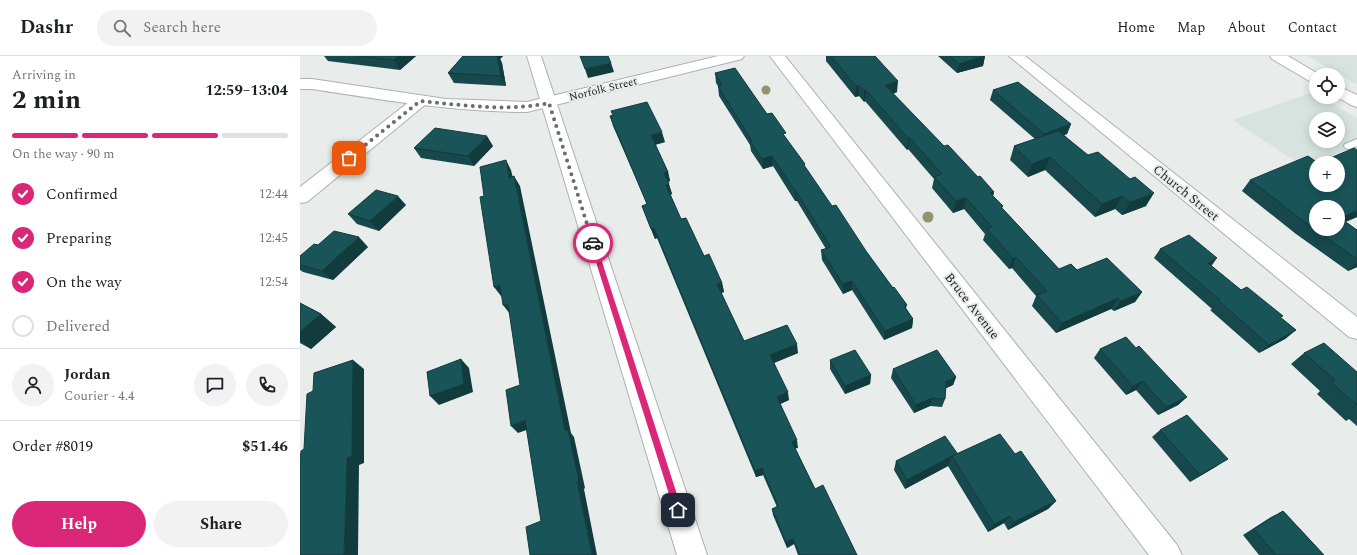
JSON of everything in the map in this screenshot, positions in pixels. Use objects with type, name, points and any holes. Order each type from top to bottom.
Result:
[{"type":"street","points":[[534,56],[692,555]]},
{"type":"street","name":"Norfolk Street","points":[[300,84],[312,84],[420,101],[491,108],[527,107],[549,103],[737,56]]},
{"type":"street","name":"Bruce Avenue","points":[[777,56],[1167,555]]},
{"type":"street","name":"Church Street","points":[[1016,56],[1357,330]]},
{"type":"street","points":[[1277,56],[1309,75]]},
{"type":"street","points":[[1345,95],[1356,101]]},
{"type":"street","points":[[300,197],[420,101]]},
{"type":"shaded area","points":[[1308,56],[1357,56],[1357,84],[1345,78],[1345,68],[1328,68]]},
{"type":"shaded area","points":[[1309,93],[1309,104],[1333,104],[1357,118],[1357,202],[1345,191],[1345,156],[1309,156],[1309,170],[1233,120]]},
{"type":"building","points":[[358,56],[399,56],[394,60]]},
{"type":"building","points":[[463,56],[497,56],[501,76],[448,73]]},
{"type":"building","points":[[580,56],[608,56],[611,63],[585,69]]},
{"type":"building","points":[[831,56],[875,56],[898,81],[885,85],[944,146],[948,145],[978,177],[980,176],[994,192],[990,193],[1003,206],[1001,207],[1059,269],[1071,264],[1077,270],[1107,258],[1142,292],[1121,301],[1118,298],[1062,323],[1037,295],[1047,291],[1016,257],[1013,258],[987,229],[992,227],[966,198],[956,201],[934,177],[942,174],[866,90],[864,91],[859,85],[856,86]]},
{"type":"building","points":[[950,56],[985,56],[959,64]]},
{"type":"building","points":[[735,68],[767,114],[772,113],[786,133],[783,134],[805,164],[804,165],[832,206],[836,205],[866,251],[907,305],[904,306],[913,319],[885,331],[852,281],[843,284],[821,250],[831,247],[796,191],[772,156],[762,159],[718,86],[722,85],[715,73]]},
{"type":"building","points":[[1018,82],[1071,124],[1044,134],[993,90]]},
{"type":"building","points":[[647,102],[662,132],[651,135],[668,172],[664,173],[669,184],[666,185],[681,219],[686,218],[704,256],[709,254],[722,283],[717,284],[744,341],[787,325],[797,344],[770,355],[788,392],[777,397],[797,440],[792,442],[815,489],[823,485],[857,555],[800,555],[793,539],[786,542],[772,509],[778,506],[762,468],[755,471],[654,228],[651,229],[642,206],[647,204],[610,116],[613,115],[611,111]]},
{"type":"building","points":[[435,128],[487,136],[468,156],[414,148]]},
{"type":"building","points":[[1058,131],[1088,155],[1098,152],[1130,179],[1135,177],[1154,193],[1130,202],[1122,196],[1102,204],[1050,157],[1032,164],[1014,146]]},
{"type":"building","points":[[1354,148],[1357,150],[1357,211],[1345,216],[1345,200],[1309,200],[1309,225],[1250,180],[1308,156],[1309,192],[1345,192],[1345,156],[1335,156]]},
{"type":"building","points":[[506,160],[509,178],[514,176],[565,431],[568,430],[579,481],[577,482],[592,555],[530,555],[526,527],[541,521],[525,420],[511,426],[506,390],[520,385],[508,304],[503,305],[500,285],[494,287],[480,197],[484,196],[480,167]]},
{"type":"building","points":[[376,190],[398,196],[370,221],[348,214]]},
{"type":"building","points":[[1345,222],[1357,230],[1357,259],[1324,236],[1345,236]]},
{"type":"building","points":[[334,231],[359,237],[322,271],[300,265],[300,256],[314,244],[318,245]]},
{"type":"building","points":[[1189,235],[1217,258],[1208,263],[1241,290],[1247,287],[1283,316],[1280,317],[1296,330],[1269,345],[1219,301],[1220,300],[1160,249]]},
{"type":"building","points":[[300,303],[321,314],[300,332]]},
{"type":"building","points":[[1126,337],[1136,348],[1139,346],[1187,397],[1166,407],[1143,381],[1133,386],[1100,349]]},
{"type":"building","points":[[1324,343],[1357,372],[1357,405],[1332,383],[1335,380],[1304,353]]},
{"type":"building","points":[[855,350],[871,375],[845,386],[830,360]]},
{"type":"building","points":[[937,350],[956,377],[945,382],[945,399],[932,398],[916,405],[893,369]]},
{"type":"building","points":[[461,359],[464,384],[430,396],[427,372]]},
{"type":"building","points":[[353,360],[352,456],[347,458],[344,555],[300,555],[300,460],[301,451],[304,449],[307,394],[313,391],[314,373]]},
{"type":"building","points":[[1187,415],[1228,459],[1200,475],[1160,430]]},
{"type":"building","points":[[1000,434],[1015,454],[1021,451],[1056,501],[1014,522],[1010,516],[994,524],[952,456]]},
{"type":"building","points":[[945,436],[957,453],[907,480],[896,461]]},
{"type":"building","points":[[1283,511],[1324,555],[1276,555],[1254,529]]},
{"type":"way so far","points":[[349,158],[420,101],[491,108],[527,107],[549,103],[593,243]]},
{"type":"route","points":[[593,243],[678,510]]}]
